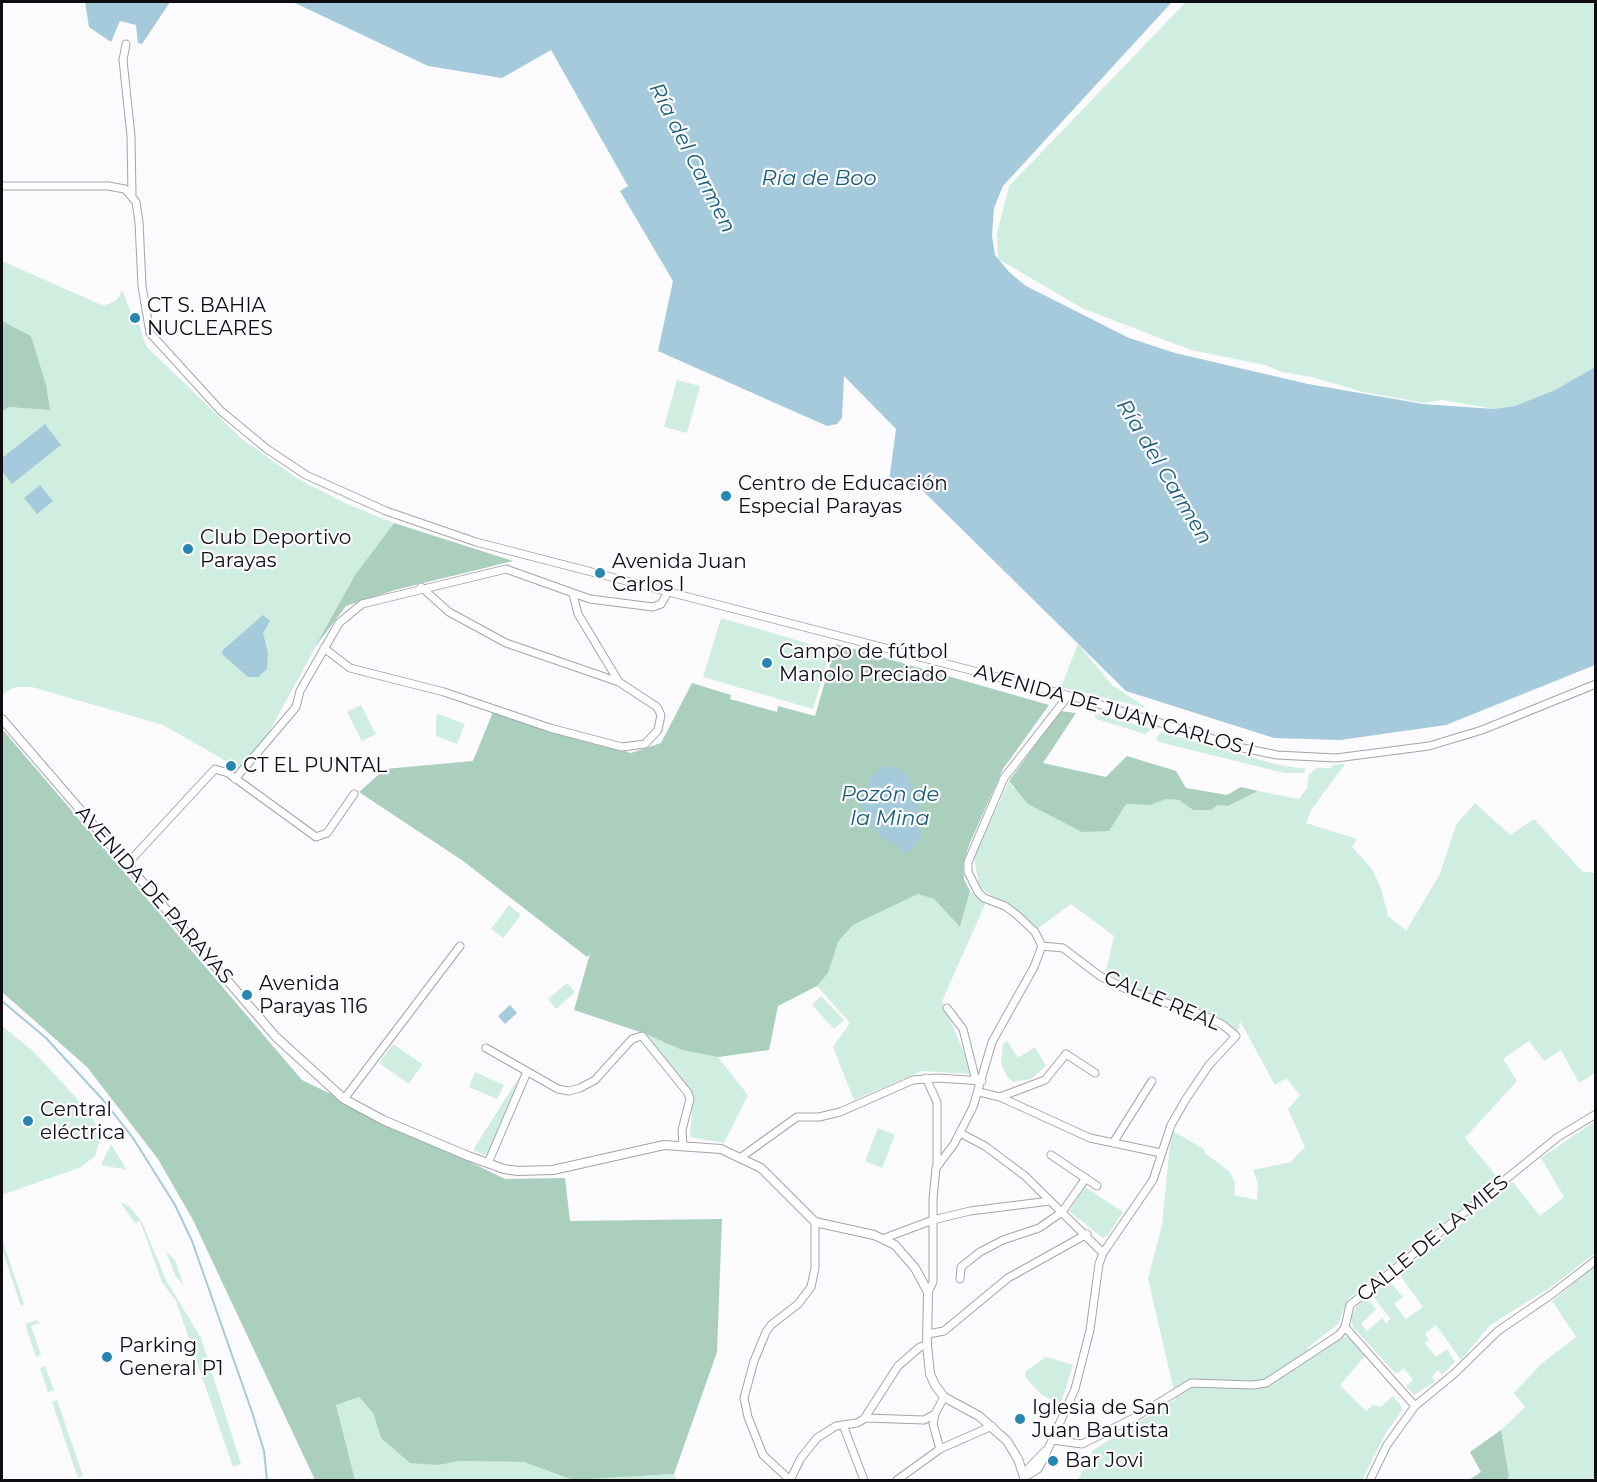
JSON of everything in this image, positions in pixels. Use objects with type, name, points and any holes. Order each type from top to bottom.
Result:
[{"type":"street","name":"AVENIDA DE JUAN CARLOS I","points":[[126,45],[123,60],[131,136],[132,194],[139,222],[142,286],[150,333],[221,411],[267,449],[306,475],[348,495],[425,526],[570,569],[668,592],[1068,696],[1260,752],[1328,758],[1429,746],[1462,737],[1596,684]]},
{"type":"street","points":[[2,186],[108,186],[125,189],[132,194]]},
{"type":"street","points":[[235,779],[296,707],[300,691],[339,623],[356,608],[378,598],[506,569],[590,599],[652,607],[659,606],[668,592]]},
{"type":"street","points":[[324,648],[350,668],[444,692],[550,728],[622,747],[645,744],[658,730],[659,710],[619,682],[506,643],[449,612],[421,588]]},
{"type":"street","points":[[573,594],[578,614],[619,682]]},
{"type":"street","points":[[979,1081],[992,1042],[1034,967],[1042,946],[1035,932],[1017,915],[1005,906],[984,898],[978,892],[968,872],[968,862],[1004,778],[1068,696]]},
{"type":"street","name":"AVENIDA DE PARAYAS","points":[[2,719],[296,1058],[344,1100],[383,1120],[488,1163],[518,1171],[553,1170],[651,1148],[683,1145],[720,1149],[761,1168],[816,1222]]},
{"type":"street","points":[[127,864],[210,772],[219,769],[316,837],[327,833],[354,794]]},
{"type":"street","points":[[344,1100],[460,946]]},
{"type":"street","name":"CALLE REAL","points":[[1025,1477],[1038,1469],[1068,1407],[1081,1366],[1103,1253],[1153,1180],[1172,1125],[1186,1099],[1209,1065],[1236,1036],[1214,1020],[1143,996],[1111,981],[1063,948],[1042,946]]},
{"type":"street","points":[[936,1168],[960,1133],[979,1092],[979,1081],[963,1029],[947,1008]]},
{"type":"street","points":[[486,1048],[558,1089],[569,1091],[580,1089],[602,1073],[632,1039],[642,1036],[688,1093],[690,1099],[682,1130],[683,1145]]},
{"type":"street","points":[[1000,1097],[1045,1080],[1066,1054],[1095,1072]]},
{"type":"street","points":[[488,1163],[527,1072]]},
{"type":"street","points":[[740,1158],[797,1117],[819,1117],[840,1112],[913,1080],[926,1078],[979,1081]]},
{"type":"street","points":[[926,1078],[937,1102],[933,1282],[928,1292],[927,1345],[930,1374],[944,1397],[979,1416],[1007,1441],[1025,1477]]},
{"type":"street","points":[[1113,1143],[1152,1081]]},
{"type":"street","points":[[979,1092],[1000,1097],[1090,1138],[1161,1153]]},
{"type":"street","name":"CALLE DE LA MIES","points":[[1052,1440],[1082,1444],[1134,1418],[1191,1383],[1253,1385],[1266,1383],[1313,1354],[1345,1327],[1346,1316],[1355,1301],[1558,1137],[1596,1114]]},
{"type":"street","points":[[960,1133],[1001,1156],[1025,1176],[1087,1234],[1103,1253]]},
{"type":"street","points":[[1051,1155],[1097,1185]]},
{"type":"street","points":[[960,1279],[961,1267],[980,1252],[1003,1240],[1039,1228],[1062,1212],[1086,1178]]},
{"type":"street","points":[[885,1238],[933,1220],[970,1211],[995,1206],[1050,1201]]},
{"type":"street","points":[[928,1292],[904,1253],[885,1238],[816,1222],[815,1268],[811,1287],[798,1304],[771,1325],[766,1332],[754,1361],[744,1398],[763,1455],[774,1468],[790,1480],[801,1458],[817,1438],[830,1428],[857,1423],[866,1418],[919,1421],[935,1414]]},
{"type":"street","points":[[928,1334],[944,1331],[1008,1278],[1087,1234]]},
{"type":"street","points":[[1370,1480],[1387,1445],[1415,1406],[1455,1374],[1498,1331],[1596,1260]]},
{"type":"street","points":[[1345,1327],[1415,1406]]},
{"type":"street","points":[[866,1418],[876,1396],[898,1366],[920,1347],[927,1345]]},
{"type":"street","points":[[940,1449],[933,1424],[935,1414],[944,1397]]},
{"type":"street","points":[[843,1425],[864,1480]]},
{"type":"street","points":[[897,1480],[940,1449],[992,1426]]},
{"type":"street","name":"CALLE REAL","points":[[1025,1477],[1034,1461],[1047,1449]]},
{"type":"street","points":[[1016,1456],[1034,1461]]},
{"type":"green space","points":[[1186,2],[1595,2],[1595,367],[1555,390],[1515,406],[1494,409],[1442,400],[1425,403],[1363,392],[1312,377],[1282,372],[1265,365],[1191,350],[1084,309],[998,259],[997,233],[1009,186]]},
{"type":"green space","name":"Club Deportivo Parayas","points":[[2,261],[104,306],[117,300],[122,290],[135,322],[138,321],[146,346],[242,439],[298,479],[347,504],[394,523],[355,575],[269,732],[240,769],[163,725],[32,687],[16,687],[2,694],[2,412],[9,407],[49,410],[31,336],[2,321]]},
{"type":"green space","points":[[2,321],[31,336],[46,385],[50,410],[9,407],[2,412]]},
{"type":"green space","points":[[677,380],[700,386],[687,433],[664,427]]},
{"type":"green space","points":[[394,523],[513,561],[395,590],[346,606],[315,647],[355,575]]},
{"type":"green space","name":"Campo de fútbol Manolo Preciado","points":[[721,618],[831,650],[813,709],[703,677]]},
{"type":"green space","points":[[836,644],[1049,705],[1003,769],[969,845],[963,864],[964,879],[970,891],[960,927],[934,899],[918,894],[853,925],[838,942],[828,973],[817,986],[778,1006],[769,1050],[718,1057],[682,1050],[646,1034],[574,1010],[590,954],[587,957],[463,861],[359,792],[385,769],[473,761],[493,712],[631,753],[661,743],[692,683],[731,695],[730,699],[777,712],[778,706],[815,716]]},
{"type":"green space","points":[[1078,644],[1112,685],[1147,708],[1061,687]]},
{"type":"green space","points":[[361,705],[376,734],[362,741],[347,712]]},
{"type":"green space","points":[[1060,711],[1076,713],[1043,763],[1106,777],[1127,756],[1176,771],[1186,788],[1227,795],[1241,787],[1258,791],[1228,806],[1218,805],[1211,810],[1193,810],[1179,800],[1166,799],[1150,805],[1126,804],[1109,831],[1082,832],[1028,804],[1009,781]]},
{"type":"green space","points":[[439,714],[465,724],[457,744],[436,736],[436,716]]},
{"type":"green space","points":[[1094,714],[1152,729],[1145,734],[1096,719]]},
{"type":"green space","points":[[2,729],[302,1080],[505,1179],[565,1178],[570,1221],[722,1219],[717,1352],[674,1474],[573,1480],[524,1462],[459,1461],[439,1465],[410,1463],[381,1438],[373,1413],[359,1397],[336,1405],[355,1480],[315,1480],[193,1220],[158,1159],[87,1067],[2,992]]},
{"type":"green space","points":[[1161,732],[1279,765],[1306,769],[1304,773],[1284,773],[1159,742],[1156,738]]},
{"type":"green space","points":[[1345,764],[1311,810],[1306,823],[1357,839],[1352,847],[1372,869],[1381,888],[1388,916],[1406,931],[1440,874],[1456,825],[1475,803],[1510,835],[1534,819],[1582,871],[1595,873],[1595,1073],[1579,1083],[1561,1050],[1544,1061],[1529,1041],[1503,1059],[1517,1081],[1465,1138],[1499,1179],[1348,1299],[1338,1324],[1307,1348],[1314,1357],[1341,1337],[1348,1337],[1365,1356],[1340,1385],[1366,1411],[1373,1405],[1381,1407],[1393,1396],[1401,1406],[1402,1410],[1386,1433],[1362,1480],[1078,1480],[1093,1450],[1176,1399],[1148,1279],[1162,1225],[1173,1131],[1204,1149],[1205,1153],[1230,1172],[1235,1183],[1234,1195],[1257,1200],[1258,1184],[1253,1170],[1291,1162],[1305,1147],[1288,1109],[1300,1095],[1286,1078],[1275,1085],[1240,1021],[1238,1031],[1204,1011],[1139,992],[1106,972],[1114,936],[1071,904],[1037,929],[1008,903],[990,895],[979,886],[974,857],[1009,781],[1013,788],[1126,804],[1150,805],[1166,799],[1179,800],[1193,810],[1218,805],[1228,806],[1258,791],[1299,799],[1307,788],[1309,774],[1317,768],[1331,768],[1332,765]]},
{"type":"green space","points":[[970,891],[986,902],[942,1001],[973,1074],[922,1071],[854,1100],[833,1047],[850,1023],[817,986],[828,973],[833,949],[853,925],[918,894],[934,899],[960,927]]},
{"type":"green space","points":[[509,905],[521,915],[503,938],[491,929]]},
{"type":"green space","points":[[567,983],[575,992],[556,1009],[548,999]]},
{"type":"green space","points":[[821,996],[844,1020],[834,1029],[812,1005]]},
{"type":"green space","points":[[2,1026],[34,1052],[91,1114],[101,1136],[95,1156],[81,1167],[2,1195]]},
{"type":"green space","points":[[646,1034],[682,1050],[718,1057],[748,1095],[724,1143],[690,1137],[693,1096]]},
{"type":"green space","points":[[1007,1041],[1018,1058],[1035,1047],[1046,1066],[1031,1079],[1013,1082],[1001,1064],[1003,1044]]},
{"type":"green space","points":[[393,1044],[422,1064],[409,1084],[379,1063]]},
{"type":"green space","points":[[475,1072],[504,1085],[497,1099],[469,1087]]},
{"type":"green space","points":[[521,1074],[487,1156],[473,1150]]},
{"type":"green space","points":[[1595,1121],[1595,1253],[1551,1287],[1490,1325],[1461,1360],[1436,1325],[1425,1334],[1429,1340],[1425,1343],[1436,1357],[1447,1349],[1455,1362],[1442,1375],[1438,1370],[1432,1377],[1435,1381],[1414,1395],[1406,1386],[1413,1380],[1404,1368],[1396,1374],[1353,1327],[1351,1317],[1357,1306],[1366,1297],[1376,1309],[1361,1324],[1367,1331],[1382,1318],[1386,1323],[1391,1319],[1371,1294],[1389,1280],[1403,1297],[1394,1304],[1406,1319],[1423,1307],[1399,1274],[1513,1182],[1540,1216],[1564,1197],[1541,1158]]},
{"type":"green space","points":[[878,1128],[895,1135],[882,1168],[865,1161]]},
{"type":"green space","points":[[111,1144],[127,1170],[101,1165]]},
{"type":"green space","points":[[1085,1187],[1123,1212],[1107,1236],[1103,1238],[1069,1211]]},
{"type":"green space","points":[[120,1202],[129,1206],[142,1222],[166,1280],[201,1338],[241,1464],[233,1467],[176,1301],[162,1282],[140,1221],[135,1223]]},
{"type":"green space","points":[[2,1239],[24,1304],[21,1306],[2,1249]]},
{"type":"green space","points":[[166,1251],[175,1260],[184,1286],[175,1275]]},
{"type":"green space","points":[[1595,1266],[1595,1480],[1507,1480],[1509,1476],[1501,1430],[1525,1407],[1514,1393],[1541,1364],[1576,1337],[1552,1301]]},
{"type":"green space","points":[[37,1320],[40,1323],[31,1326],[41,1355],[36,1357],[25,1324]]},
{"type":"green space","points":[[1046,1357],[1073,1365],[1061,1403],[1043,1396],[1026,1378],[1025,1372]]},
{"type":"green space","points":[[45,1366],[54,1390],[48,1392],[40,1368]]},
{"type":"green space","points":[[359,1397],[373,1413],[381,1438],[439,1465],[459,1461],[524,1462],[573,1480],[355,1480],[336,1405]]},
{"type":"green space","points":[[57,1400],[83,1476],[78,1478],[52,1402]]},
{"type":"green space","points":[[1501,1430],[1509,1476],[1507,1480],[1469,1480],[1481,1472],[1470,1452]]},
{"type":"green space","points":[[674,1474],[677,1480],[573,1480]]},
{"type":"water","points":[[85,2],[170,2],[142,44],[138,43],[136,25],[120,21],[111,42],[89,27]]},
{"type":"water","name":"Ría de Boo","points":[[293,2],[1172,2],[1003,186],[994,208],[992,236],[995,255],[1009,272],[1026,286],[1129,338],[1175,353],[1308,384],[1423,404],[1494,409],[1515,406],[1555,390],[1595,367],[1595,665],[1446,725],[1340,740],[1274,738],[1126,691],[922,490],[888,489],[896,429],[844,376],[842,418],[837,424],[827,426],[658,351],[673,281],[620,191],[628,186],[551,50],[502,78],[428,66]]},
{"type":"water","points":[[45,424],[61,445],[12,484],[2,471],[2,458]]},
{"type":"water","points":[[40,485],[53,501],[37,514],[24,498]]},
{"type":"water","points":[[263,615],[270,621],[263,633],[268,653],[267,669],[258,677],[248,677],[222,654],[223,650]]},
{"type":"water","name":"Pozón de la Mina","points":[[886,766],[901,769],[909,779],[919,814],[921,838],[907,853],[901,852],[897,845],[881,838],[866,818],[862,805],[870,777]]},
{"type":"water","points":[[510,1005],[517,1013],[505,1024],[498,1016]]},
{"type":"waterway","points":[[2,1001],[46,1038],[104,1101],[133,1138],[175,1205],[192,1241],[252,1412],[264,1451],[267,1480]]},
{"type":"place","name":"CT S. BAHIA NUCLEARES","points":[[135,318]]},
{"type":"place","name":"Centro de Educación Especial Parayas","points":[[726,496]]},
{"type":"place","name":"Club Deportivo Parayas","points":[[188,549]]},
{"type":"place","name":"Avenida Juan Carlos I","points":[[600,573]]},
{"type":"place","name":"Campo de fútbol Manolo Preciado","points":[[767,663]]},
{"type":"place","name":"CT EL PUNTAL","points":[[231,766]]},
{"type":"place","name":"Avenida Parayas 116","points":[[247,995]]},
{"type":"place","name":"Central eléctrica","points":[[28,1121]]},
{"type":"place","name":"Parking General P1","points":[[107,1357]]},
{"type":"place","name":"Iglesia de San Juan Bautista","points":[[1020,1419]]},
{"type":"place","name":"Bar Jovi","points":[[1053,1461]]},
{"type":"water label","name":"Ría del Carmen","points":[[692,158]]},
{"type":"water label","name":"Ría del Carmen","points":[[1164,472]]}]
